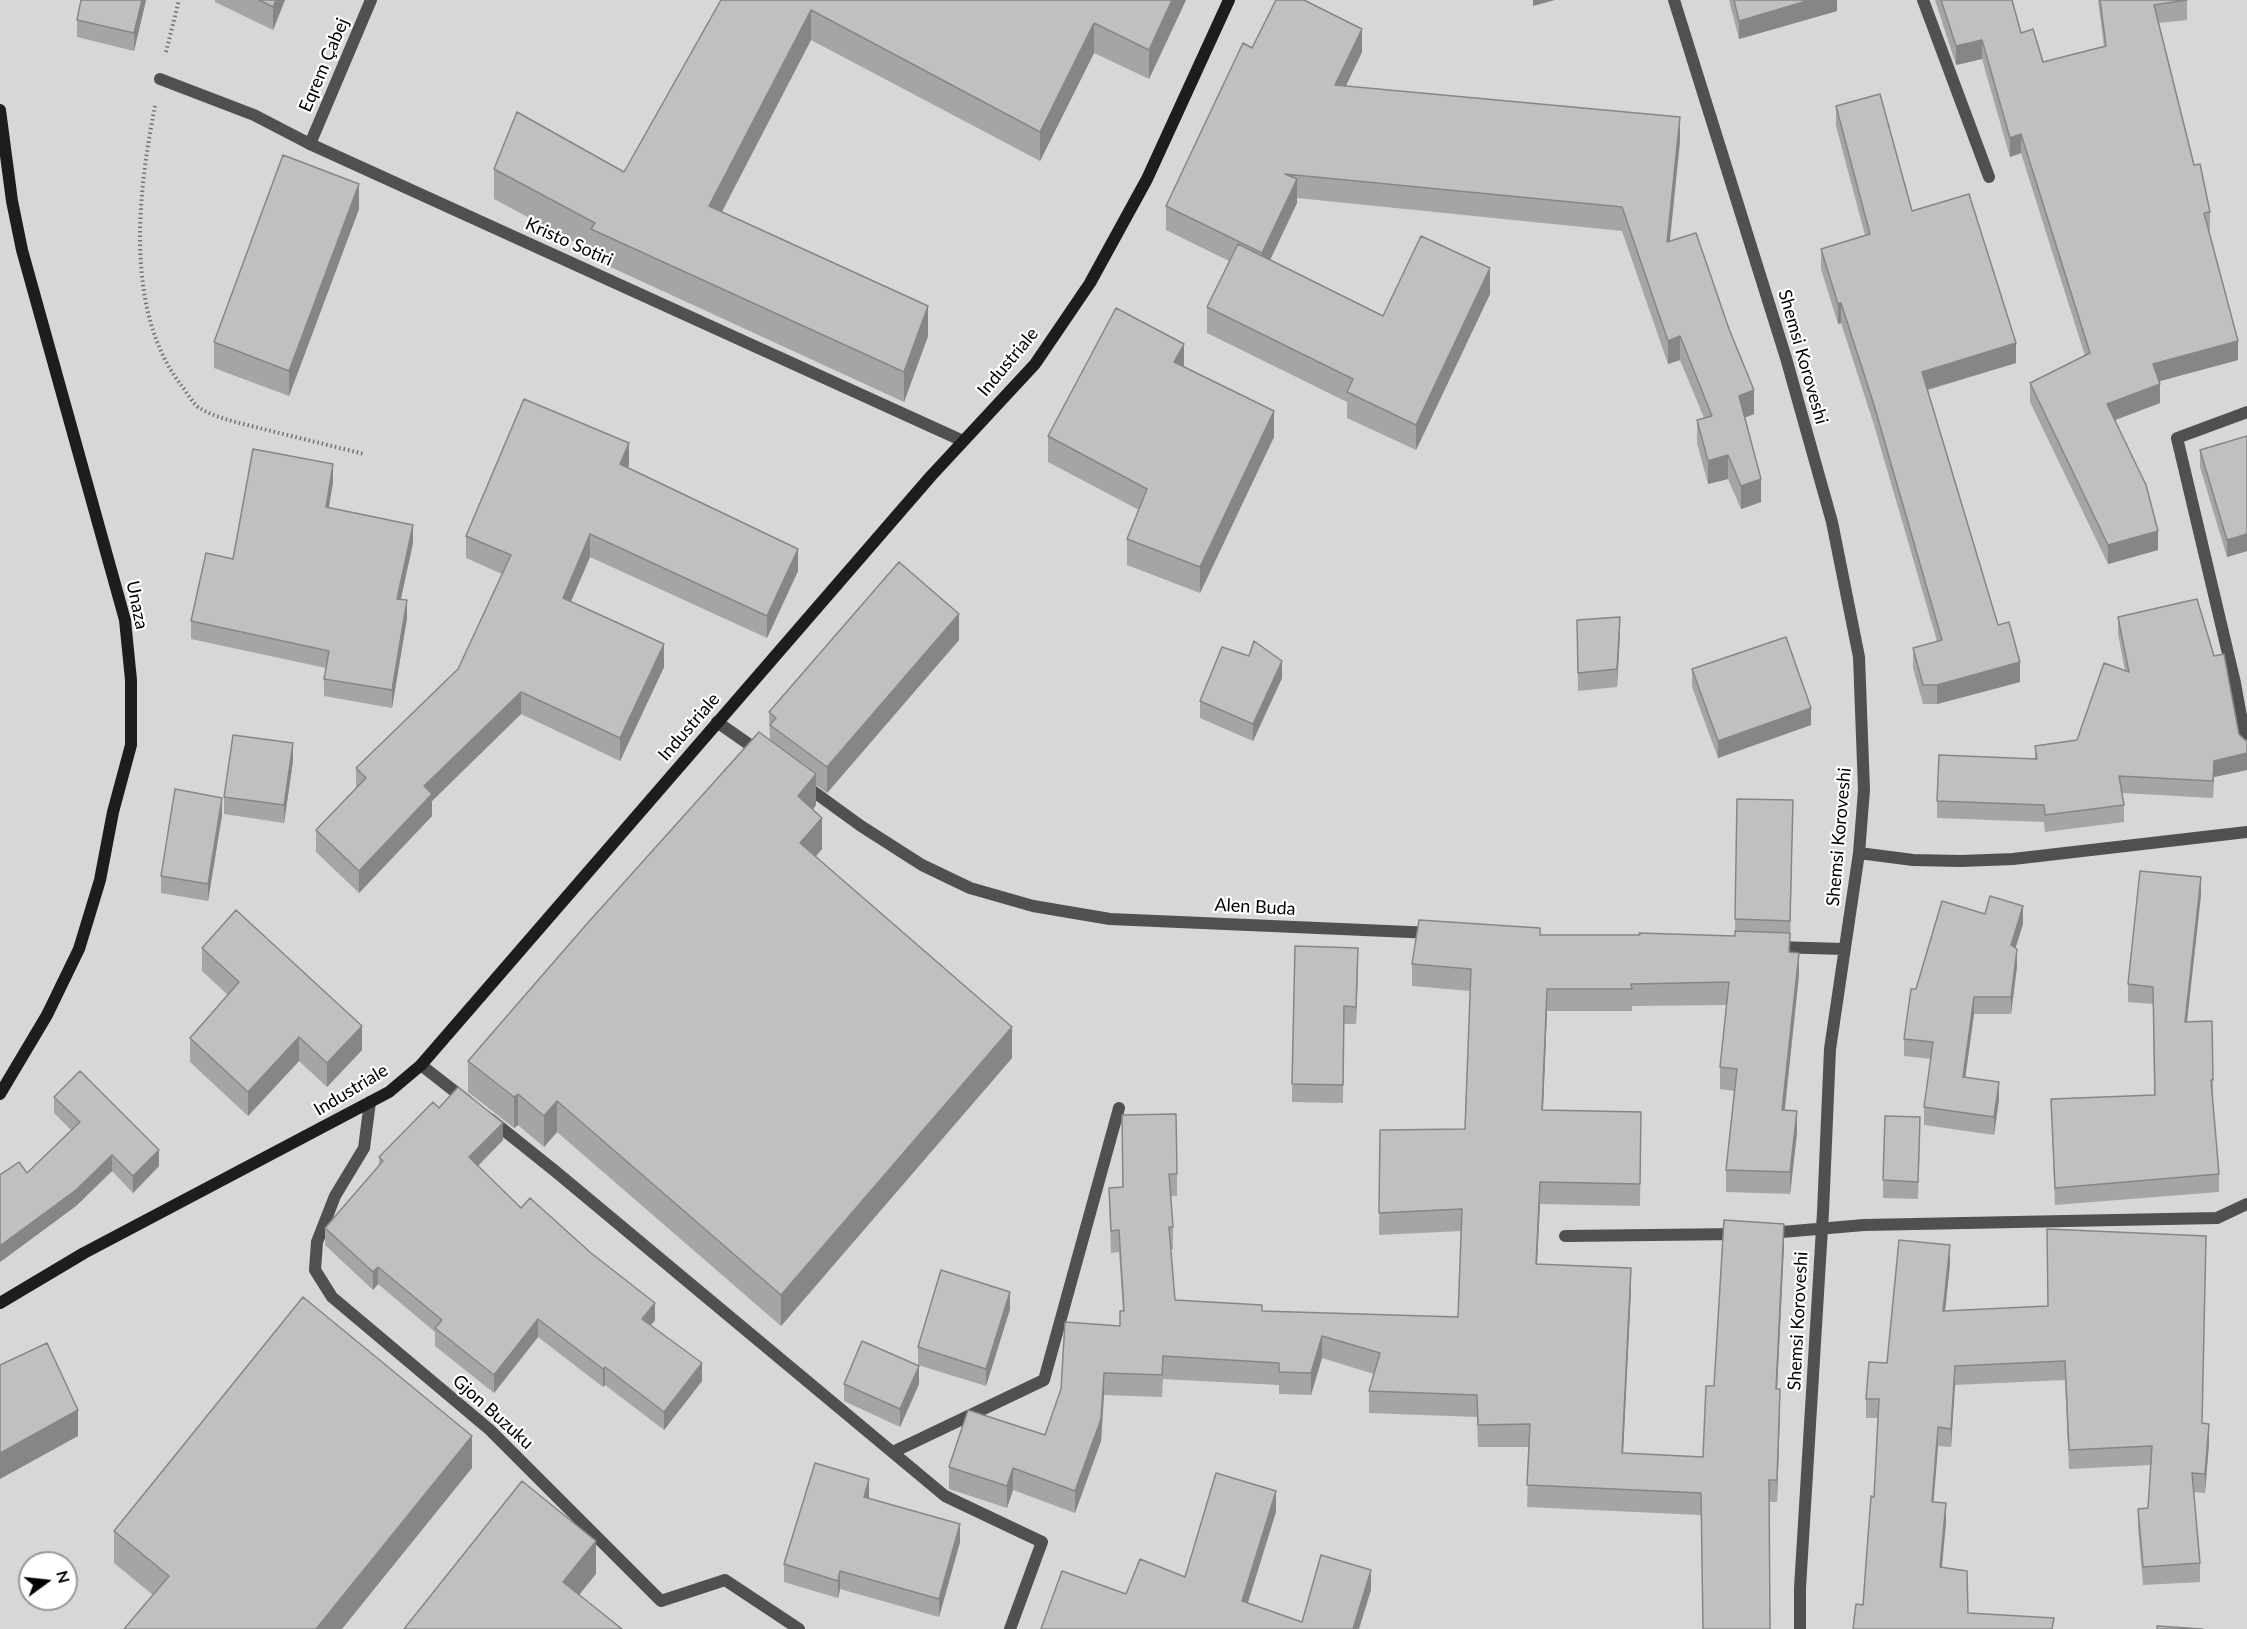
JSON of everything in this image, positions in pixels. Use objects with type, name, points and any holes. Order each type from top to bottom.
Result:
[{"type":"main road","name":"Industriale","points":[[0,1303],[84,1253],[389,1092],[421,1065],[963,441],[1035,364],[1090,283],[1147,179],[1229,0]]},
{"type":"main road","name":"Unaza","points":[[0,110],[12,201],[22,250],[125,620],[131,680],[131,745],[113,812],[100,880],[79,949],[47,1015],[0,1094]]},
{"type":"street","name":"Eqrem Çabej","points":[[310,144],[371,0]]},
{"type":"street","name":"Shemsi Koroveshi","points":[[1674,0],[1779,337],[1832,522],[1859,657],[1864,790],[1859,854],[1830,1049],[1800,1588],[1800,1629]]},
{"type":"street","points":[[1923,0],[1989,177]]},
{"type":"street","name":"Kristo Sotiri","points":[[160,79],[254,115],[310,144],[963,441]]},
{"type":"street","points":[[2247,412],[2177,438],[2235,683],[2247,749]]},
{"type":"street","points":[[717,722],[765,756]]},
{"type":"street","name":"Alen Buda","points":[[794,777],[861,826],[922,865],[970,888],[1033,906],[1110,918],[1446,933]]},
{"type":"street","points":[[1859,854],[1913,860],[2013,859],[2247,832]]},
{"type":"street","points":[[1766,947],[1845,949]]},
{"type":"street","points":[[421,1065],[555,1170],[945,1496],[1042,1542],[1010,1629]]},
{"type":"street","name":"Gjon Buzuku","points":[[370,1102],[364,1148],[335,1196],[317,1242],[315,1270],[332,1297],[490,1430],[661,1601],[725,1580],[799,1629]]},
{"type":"street","points":[[892,1452],[1044,1380],[1119,1108]]},
{"type":"street","points":[[1565,1236],[1757,1233],[1864,1225],[2217,1218],[2247,1204]]},
{"type":"path","points":[[179,0],[146,148],[139,223],[143,289],[153,329],[172,373],[199,408],[230,421],[364,454]]},
{"type":"shaded area","points":[[0,0],[2247,0],[2247,1629],[0,1629]]},
{"type":"building","points":[[81,0],[142,0],[134,33],[77,20]]},
{"type":"building","points":[[259,0],[276,0],[273,7]]},
{"type":"building","points":[[721,0],[1172,0],[1149,50],[1094,23],[1040,132],[811,10],[709,206],[928,306],[904,372],[591,229],[595,223],[494,169],[517,112],[624,172]]},
{"type":"building","points":[[1276,0],[1304,0],[1362,29],[1335,85],[1680,117],[1667,242],[1696,233],[1729,329],[1754,390],[1739,396],[1761,479],[1741,486],[1728,455],[1708,461],[1697,420],[1712,416],[1680,336],[1668,341],[1622,207],[1285,174],[1297,179],[1262,253],[1166,206],[1243,43],[1252,48]]},
{"type":"building","points":[[1734,0],[1810,0],[1739,21]]},
{"type":"building","points":[[1941,0],[2012,0],[2021,33],[2033,29],[2043,62],[2106,46],[2100,0],[2187,0],[2154,5],[2194,165],[2200,164],[2210,212],[2204,213],[2238,341],[2153,364],[2160,384],[2107,404],[2146,485],[2158,531],[2108,545],[2030,383],[2090,353],[2021,134],[2010,138],[1982,40],[1956,46]]},
{"type":"building","points":[[1880,94],[1912,211],[1969,194],[2016,343],[1922,372],[1998,625],[2009,622],[2020,662],[1937,685],[1923,685],[1913,648],[1942,640],[1874,405],[1821,249],[1870,234],[1836,106]]},
{"type":"building","points":[[283,155],[359,184],[289,371],[214,342]]},
{"type":"building","points":[[1421,236],[1490,268],[1416,425],[1347,392],[1353,379],[1207,307],[1238,244],[1383,316]]},
{"type":"building","points":[[1116,308],[1184,344],[1174,362],[1274,411],[1200,567],[1127,539],[1147,489],[1048,436]]},
{"type":"building","points":[[524,399],[629,443],[620,464],[798,549],[767,616],[590,534],[563,598],[664,644],[620,738],[521,692],[424,786],[432,794],[359,871],[316,830],[366,778],[356,768],[458,669],[511,555],[466,536]]},
{"type":"building","points":[[2247,436],[2247,534],[2227,540],[2200,450]]},
{"type":"building","points":[[253,449],[333,464],[326,507],[413,525],[397,599],[407,600],[392,690],[324,679],[329,651],[191,621],[206,553],[233,559]]},
{"type":"building","points":[[899,562],[959,614],[827,767],[770,725],[776,718],[769,712]]},
{"type":"building","points":[[2197,599],[2214,656],[2224,654],[2239,734],[2247,740],[2247,753],[2214,761],[2213,781],[2119,776],[2124,805],[2045,815],[2044,805],[1937,801],[1939,755],[2037,759],[2035,746],[2077,740],[2104,663],[2129,672],[2118,617]]},
{"type":"building","points":[[1620,617],[1617,669],[1578,673],[1577,620]]},
{"type":"building","points":[[1786,637],[1811,708],[1718,741],[1692,669]]},
{"type":"building","points":[[1254,641],[1282,661],[1253,724],[1200,701],[1222,647],[1249,656]]},
{"type":"building","points":[[759,732],[816,774],[798,796],[822,818],[800,843],[1012,1027],[781,1295],[557,1101],[544,1116],[518,1094],[514,1097],[468,1061],[585,926]]},
{"type":"building","points":[[233,735],[293,743],[284,805],[224,797]]},
{"type":"building","points":[[175,789],[222,798],[208,884],[161,876]]},
{"type":"building","points":[[1737,799],[1793,800],[1790,921],[1735,919]]},
{"type":"building","points":[[2140,871],[2201,877],[2185,1022],[2212,1021],[2213,1080],[2211,1080],[2219,1174],[2055,1188],[2051,1099],[2155,1095],[2153,987],[2128,984]]},
{"type":"building","points":[[1990,896],[2023,906],[2011,945],[2017,949],[2011,997],[1974,997],[1963,1077],[1999,1082],[1994,1117],[1924,1107],[1933,1042],[1904,1039],[1911,989],[1916,989],[1942,901],[1985,914]]},
{"type":"building","points":[[236,910],[362,1026],[327,1063],[299,1037],[248,1092],[190,1038],[239,982],[202,948]]},
{"type":"building","points":[[1419,920],[1540,928],[1540,935],[1640,935],[1639,933],[1735,936],[1735,931],[1790,933],[1789,952],[1799,953],[1782,1110],[1797,1111],[1790,1172],[1726,1170],[1737,1069],[1720,1067],[1729,982],[1631,984],[1632,989],[1547,989],[1542,1110],[1641,1112],[1640,1184],[1540,1182],[1536,1264],[1631,1268],[1622,1453],[1703,1457],[1706,1386],[1714,1386],[1724,1220],[1784,1224],[1776,1389],[1780,1389],[1777,1480],[1769,1480],[1770,1629],[1703,1629],[1701,1493],[1527,1485],[1530,1424],[1478,1425],[1477,1395],[1369,1391],[1380,1353],[1322,1336],[1311,1373],[1279,1372],[1279,1363],[1163,1356],[1162,1375],[1104,1373],[1101,1419],[1075,1491],[1013,1468],[1007,1486],[949,1467],[968,1410],[1045,1435],[1061,1389],[1065,1322],[1120,1326],[1120,1311],[1124,1311],[1119,1230],[1111,1231],[1109,1188],[1123,1187],[1122,1115],[1176,1114],[1177,1174],[1169,1174],[1173,1227],[1169,1227],[1175,1300],[1262,1305],[1262,1311],[1458,1317],[1462,1209],[1379,1213],[1380,1130],[1465,1129],[1471,969],[1412,964]]},
{"type":"building","points":[[1295,946],[1358,948],[1356,1007],[1344,1006],[1343,1085],[1292,1084]]},
{"type":"building","points":[[80,1071],[159,1150],[133,1176],[112,1155],[76,1190],[0,1246],[0,1175],[19,1162],[27,1173],[80,1122],[54,1097]]},
{"type":"building","points":[[458,1087],[503,1123],[469,1157],[521,1208],[530,1198],[591,1253],[655,1303],[642,1319],[702,1363],[664,1412],[538,1319],[494,1375],[435,1328],[442,1320],[378,1267],[373,1272],[325,1228],[383,1161],[379,1157],[433,1102],[439,1108]]},
{"type":"building","points":[[1885,1116],[1920,1117],[1918,1182],[1883,1180]]},
{"type":"building","points":[[2047,1229],[2206,1236],[2202,1423],[2209,1424],[2205,1474],[2192,1473],[2200,1563],[2143,1567],[2138,1509],[2148,1508],[2152,1446],[2069,1450],[2065,1361],[1955,1366],[1951,1429],[1938,1427],[1932,1502],[1946,1503],[1940,1567],[1967,1571],[1968,1613],[2054,1618],[2052,1629],[1853,1629],[1856,1604],[1863,1605],[1871,1496],[1874,1497],[1879,1399],[1866,1399],[1869,1362],[1887,1363],[1899,1240],[1950,1245],[1943,1311],[2048,1306]]},
{"type":"building","points":[[941,1270],[1010,1292],[986,1369],[918,1347]]},
{"type":"building","points":[[303,1297],[472,1436],[316,1629],[124,1629],[169,1576],[114,1531]]},
{"type":"building","points":[[862,1341],[919,1366],[900,1409],[844,1384]]},
{"type":"building","points":[[47,1343],[78,1410],[0,1453],[0,1365]]},
{"type":"building","points":[[815,1463],[869,1479],[864,1497],[960,1524],[939,1599],[840,1571],[838,1581],[784,1564]]},
{"type":"building","points":[[1216,1473],[1276,1491],[1242,1601],[1302,1622],[1321,1555],[1371,1570],[1353,1629],[1041,1629],[1062,1571],[1126,1594],[1140,1559],[1185,1577]]},
{"type":"building","points":[[522,1481],[596,1541],[563,1582],[622,1629],[404,1629]]},
{"type":"building","points":[[2157,1626],[2203,1629],[2157,1629]]}]
